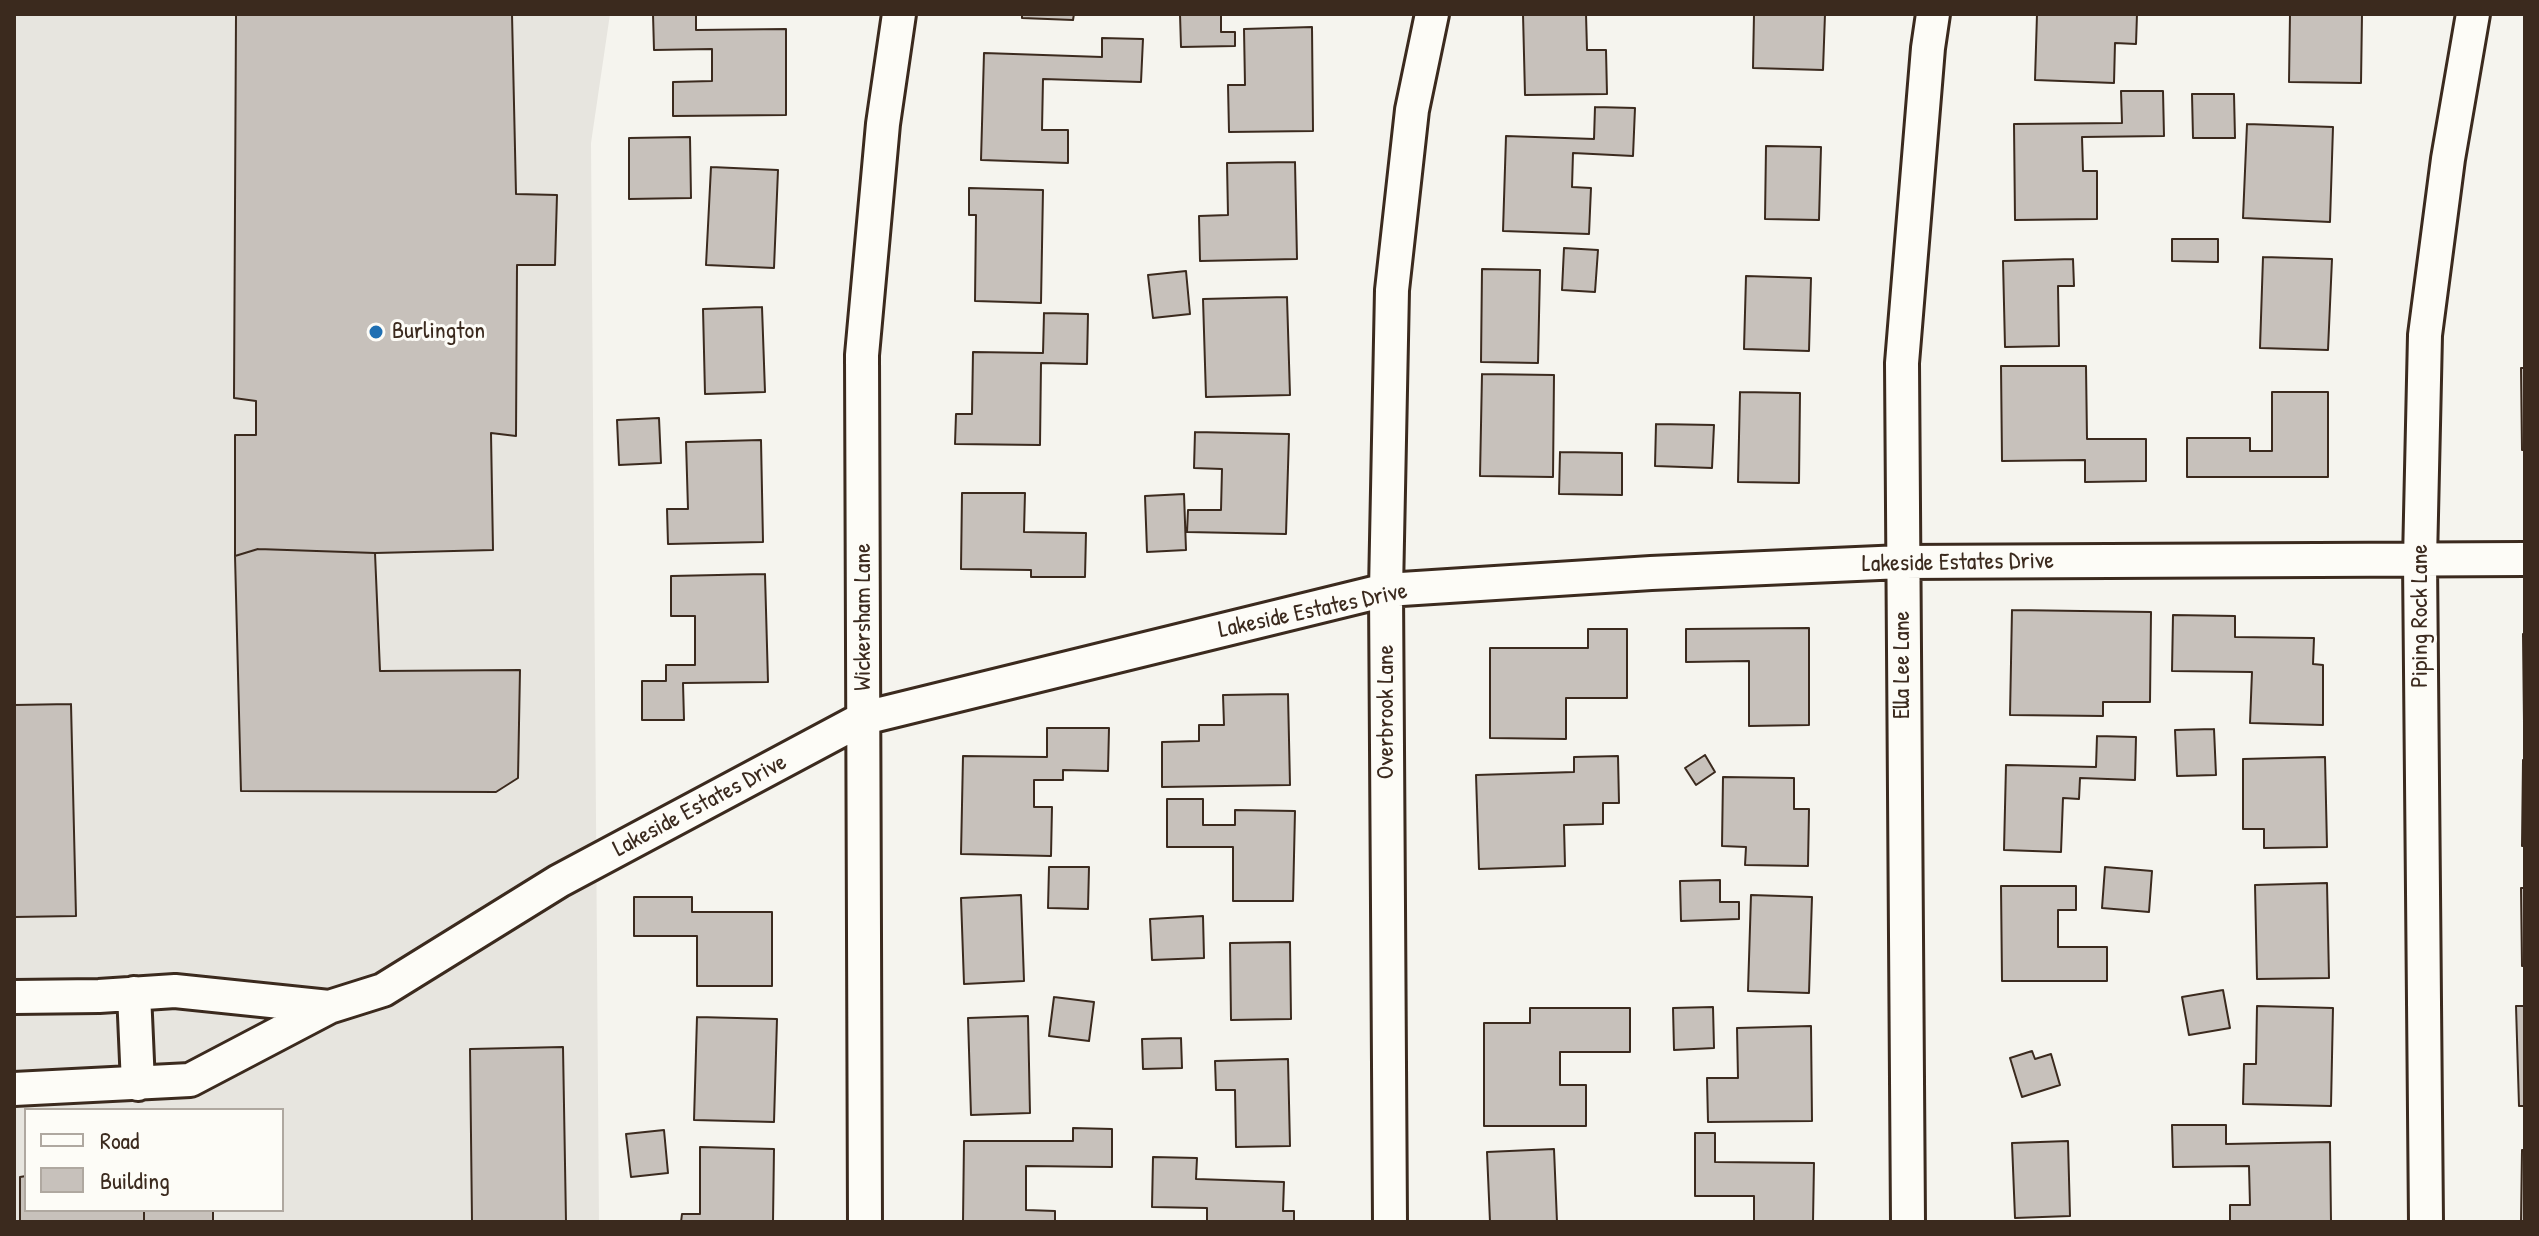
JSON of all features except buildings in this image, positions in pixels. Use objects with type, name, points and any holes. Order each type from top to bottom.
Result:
[{"type":"street","name":"Wickersham Lane","points":[[865,1222],[862,355],[883,124],[899,14]]},
{"type":"street","name":"Overbrook Lane","points":[[1390,1222],[1386,590],[1392,290],[1412,110],[1432,14]]},
{"type":"street","name":"Ella Lee Lane","points":[[1908,1222],[1902,363],[1933,14]]},
{"type":"street","name":"Piping Rock Lane","points":[[2426,1222],[2420,560],[2425,335],[2448,159],[2473,14]]},
{"type":"street","name":"Lakeside Estates Drive","points":[[14,1089],[190,1080],[329,1007],[383,990],[559,881],[864,718],[1386,590],[1651,573],[1902,562],[2525,559]]},
{"type":"street","name":"Lakeside Estates Drive","points":[[14,997],[175,991],[329,1007]]},
{"type":"street","points":[[134,993],[138,1084]]},
{"type":"shaded area","points":[[14,14],[610,14],[591,143],[599,1222],[14,1222]]},
{"type":"place","name":"Burlington","points":[[376,332]]}]
